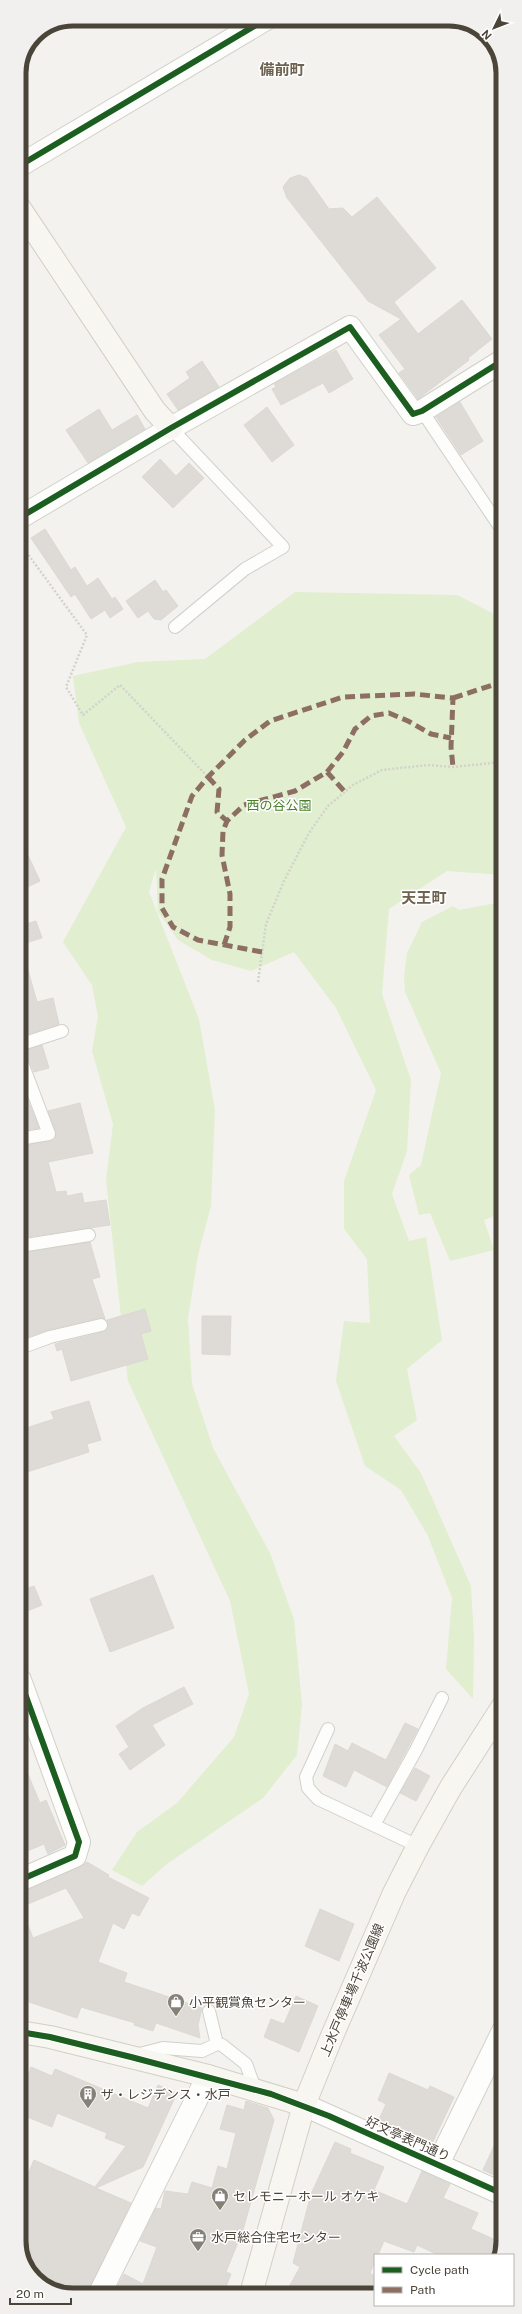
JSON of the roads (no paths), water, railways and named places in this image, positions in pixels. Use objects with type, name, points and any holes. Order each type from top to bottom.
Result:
[{"type":"main road","points":[[26,218],[155,411],[171,428]]},
{"type":"main road","name":"上水戸停車場千波公園線","points":[[256,2288],[304,2105],[394,1893],[451,1787],[496,1717]]},
{"type":"main road","points":[[26,2033],[50,2037],[208,2076],[304,2105]]},
{"type":"street","points":[[26,162],[254,26]]},
{"type":"street","points":[[26,514],[171,428],[350,327],[413,414],[422,411],[496,365]]},
{"type":"street","points":[[26,1696],[79,1842],[75,1856],[26,1877]]},
{"type":"street","points":[[438,2164],[496,2045]]},
{"type":"street","points":[[102,2288],[208,2076]]},
{"type":"street","name":"好文亭表門通り","points":[[304,2105],[496,2191]]},
{"type":"lane","points":[[422,411],[496,521]]},
{"type":"lane","points":[[171,428],[282,547],[245,569],[175,627]]},
{"type":"lane","points":[[26,1043],[62,1031]]},
{"type":"lane","points":[[26,1072],[48,1134],[26,1138]]},
{"type":"lane","points":[[26,1245],[89,1235]]},
{"type":"lane","points":[[26,1346],[50,1337],[101,1325]]},
{"type":"lane","points":[[374,1825],[416,1750],[442,1698]]},
{"type":"lane","points":[[328,1729],[306,1777],[308,1788],[318,1798],[418,1846]]},
{"type":"lane","points":[[210,2011],[217,2044]]},
{"type":"lane","points":[[131,2057],[163,2048],[202,2051],[217,2044],[222,2045],[246,2064],[255,2089]]},
{"type":"place","name":"小平観賞魚センター","points":[[176,2017]]},
{"type":"place","name":"ザ・レジデンス・水戸","points":[[88,2109]]},
{"type":"place","name":"セレモニーホール オケキ","points":[[220,2211]]},
{"type":"place","name":"水戸総合住宅センター","points":[[198,2252]]},
{"type":"district","name":"備前町","points":[[282,69]]},
{"type":"district","name":"天王町","points":[[424,897]]},
{"type":"park label","name":"西の谷公園","points":[[279,805]]}]
